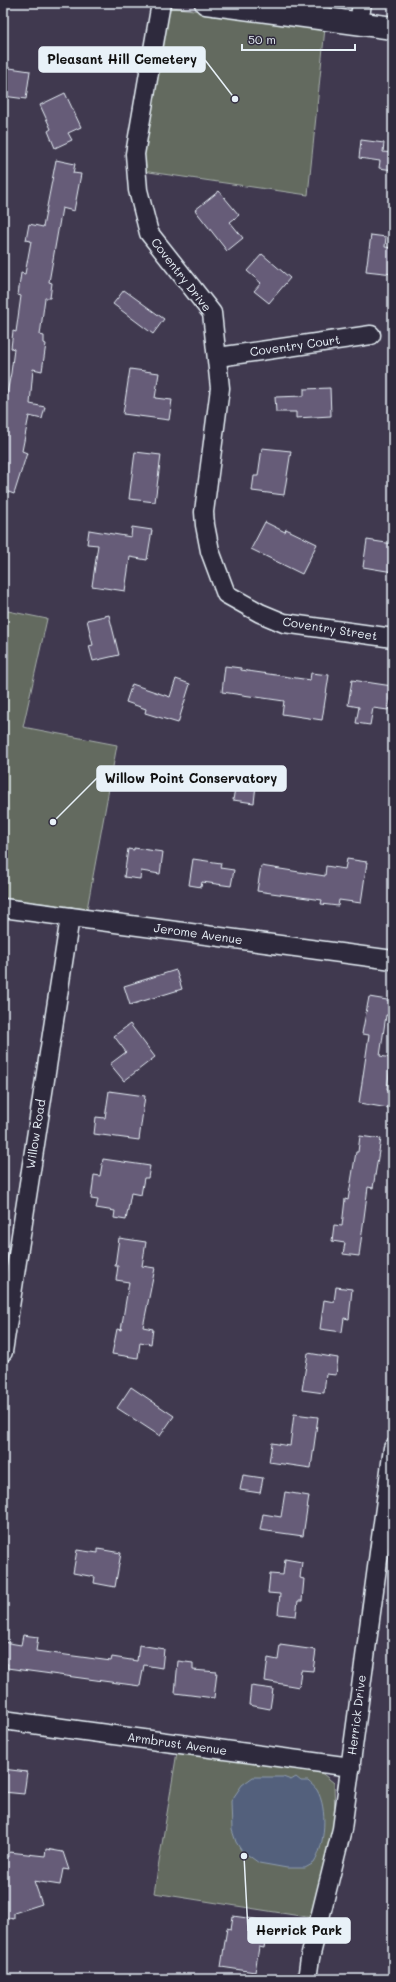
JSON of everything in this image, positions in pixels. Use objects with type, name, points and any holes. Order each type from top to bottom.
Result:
[{"type":"main road","points":[[206,3],[360,13],[393,28]]},
{"type":"street","name":"Coventry Drive","points":[[161,3],[135,154],[138,190],[149,233],[212,313],[218,357],[220,388],[204,512],[204,525],[210,551],[226,594]]},
{"type":"street","name":"Coventry Court","points":[[218,357],[371,335]]},
{"type":"street","name":"Coventry Street","points":[[226,594],[260,613],[284,623],[393,638]]},
{"type":"street","name":"Jerome Avenue","points":[[3,908],[393,960]]},
{"type":"street","name":"Willow Road","points":[[3,1352],[70,917]]},
{"type":"street","name":"Herrick Drive","points":[[307,1979],[310,1958],[342,1829],[382,1521],[393,1448]]},
{"type":"street","name":"Armbrust Avenue","points":[[3,1720],[351,1767]]},
{"type":"green space","points":[[164,6],[325,28],[308,195],[142,171]]},
{"type":"green space","points":[[3,610],[47,619],[23,727],[117,745],[87,909],[3,898]]},
{"type":"green space","points":[[177,1752],[313,1771],[323,1774],[334,1783],[335,1819],[313,1918],[154,1893]]},
{"type":"water","points":[[253,1777],[283,1777],[291,1780],[296,1777],[301,1781],[308,1781],[317,1790],[323,1807],[324,1827],[321,1847],[314,1863],[305,1868],[287,1868],[259,1863],[241,1850],[236,1842],[232,1830],[231,1801],[242,1785]]},
{"type":"building","points":[[3,67],[30,71],[26,99],[3,96]]},
{"type":"building","points":[[65,93],[81,127],[68,133],[72,140],[55,148],[48,131],[51,129],[40,105]]},
{"type":"building","points":[[361,140],[384,143],[383,152],[393,153],[393,170],[379,168],[380,161],[359,158]]},
{"type":"building","points":[[56,160],[75,164],[73,173],[81,174],[74,211],[62,208],[49,282],[52,283],[50,298],[45,298],[40,335],[44,336],[44,343],[46,344],[42,371],[33,369],[30,404],[45,407],[42,419],[29,416],[22,451],[27,453],[14,494],[3,490],[3,413],[14,349],[11,348],[13,331],[16,332],[21,296],[18,295],[21,273],[25,274],[31,241],[26,240],[29,224],[43,227]]},
{"type":"building","points":[[219,191],[239,215],[230,222],[243,238],[227,251],[195,210]]},
{"type":"building","points":[[371,235],[386,237],[385,247],[393,248],[393,274],[366,271]]},
{"type":"building","points":[[262,254],[290,278],[269,303],[254,291],[261,283],[247,271]]},
{"type":"building","points":[[124,290],[164,319],[153,334],[113,304]]},
{"type":"building","points":[[130,369],[159,373],[155,398],[172,400],[169,420],[123,414]]},
{"type":"building","points":[[330,388],[331,416],[296,418],[296,412],[276,412],[275,397],[304,396],[304,389]]},
{"type":"building","points":[[262,448],[291,451],[284,495],[252,491],[254,476],[258,476]]},
{"type":"building","points":[[135,452],[161,455],[155,502],[129,499]]},
{"type":"building","points":[[265,522],[285,532],[286,529],[317,544],[302,574],[251,549]]},
{"type":"building","points":[[132,527],[152,530],[147,560],[130,557],[125,591],[92,586],[98,545],[87,544],[89,530],[131,537]]},
{"type":"building","points":[[367,540],[393,544],[393,572],[363,567]]},
{"type":"building","points":[[109,615],[119,655],[93,661],[89,646],[93,645],[87,620]]},
{"type":"building","points":[[225,666],[241,668],[241,670],[310,680],[311,673],[329,675],[322,720],[282,714],[284,701],[222,692]]},
{"type":"building","points":[[176,679],[190,684],[178,723],[145,713],[146,709],[126,702],[132,684],[170,697]]},
{"type":"building","points":[[352,680],[392,686],[388,710],[373,708],[370,725],[356,723],[359,707],[348,705]]},
{"type":"building","points":[[236,782],[256,785],[254,803],[233,800]]},
{"type":"building","points":[[134,848],[163,852],[160,874],[141,871],[140,879],[124,877],[128,849],[134,850]]},
{"type":"building","points":[[193,859],[221,863],[220,868],[234,870],[231,886],[202,882],[201,887],[189,885]]},
{"type":"building","points":[[347,859],[367,862],[361,903],[339,900],[338,906],[321,904],[322,900],[257,891],[261,866],[325,876],[326,866],[345,869]]},
{"type":"building","points":[[176,970],[182,989],[130,1005],[124,986]]},
{"type":"building","points":[[369,997],[393,1001],[393,1016],[386,1015],[380,1056],[391,1058],[387,1089],[390,1090],[388,1108],[359,1103],[369,1035],[362,1034]]},
{"type":"building","points":[[130,1024],[155,1057],[124,1081],[110,1064],[126,1052],[114,1036]]},
{"type":"building","points":[[109,1091],[145,1096],[139,1140],[94,1134],[96,1117],[105,1118]]},
{"type":"building","points":[[360,1136],[381,1139],[373,1188],[368,1187],[359,1256],[343,1254],[345,1243],[332,1241],[334,1225],[342,1226],[345,1199],[348,1200]]},
{"type":"building","points":[[103,1159],[150,1166],[148,1178],[144,1178],[141,1195],[131,1193],[126,1220],[114,1218],[115,1211],[96,1208],[98,1200],[91,1199],[94,1175],[100,1176]]},
{"type":"building","points":[[119,1238],[146,1242],[142,1266],[155,1268],[143,1327],[153,1329],[151,1344],[140,1342],[138,1358],[112,1354],[117,1329],[121,1330],[129,1282],[116,1280],[118,1266],[115,1266]]},
{"type":"building","points":[[336,1287],[352,1289],[349,1319],[344,1318],[342,1332],[320,1329],[324,1300],[334,1302]]},
{"type":"building","points":[[308,1353],[338,1358],[336,1375],[326,1374],[324,1393],[302,1390]]},
{"type":"building","points":[[131,1387],[174,1416],[160,1436],[117,1408]]},
{"type":"building","points":[[294,1414],[318,1417],[311,1468],[269,1462],[272,1443],[290,1446]]},
{"type":"building","points":[[243,1475],[263,1478],[260,1493],[240,1490]]},
{"type":"building","points":[[285,1492],[309,1496],[303,1536],[260,1530],[263,1514],[281,1517]]},
{"type":"building","points":[[98,1549],[121,1553],[115,1587],[94,1583],[95,1577],[73,1573],[77,1550],[98,1553]]},
{"type":"building","points":[[285,1559],[302,1562],[300,1578],[304,1579],[302,1601],[298,1601],[296,1616],[278,1614],[280,1594],[268,1593],[270,1574],[283,1575]]},
{"type":"building","points":[[23,1635],[38,1637],[36,1651],[111,1661],[112,1657],[137,1661],[139,1645],[164,1649],[162,1668],[144,1665],[140,1686],[7,1668],[8,1664],[3,1663],[3,1642],[21,1645]]},
{"type":"building","points":[[280,1645],[316,1650],[313,1671],[301,1670],[299,1687],[265,1681],[268,1658],[278,1660]]},
{"type":"building","points":[[178,1661],[193,1663],[193,1670],[217,1672],[214,1698],[175,1693]]},
{"type":"building","points":[[251,1686],[273,1689],[270,1709],[249,1705]]},
{"type":"building","points":[[3,1769],[27,1772],[24,1794],[3,1792]]},
{"type":"building","points":[[46,1849],[63,1852],[69,1870],[63,1869],[60,1885],[34,1881],[42,1904],[14,1913],[14,1919],[3,1917],[3,1856],[9,1857],[9,1852],[45,1856]]},
{"type":"building","points":[[233,1916],[268,1921],[264,1948],[259,1947],[255,1972],[221,1967],[227,1928],[231,1929]]},
{"type":"place","name":"Pleasant Hill Cemetery","points":[[235,99]]},
{"type":"place","name":"Willow Point Conservatory","points":[[53,822]]},
{"type":"place","name":"Herrick Park","points":[[244,1856]]}]
